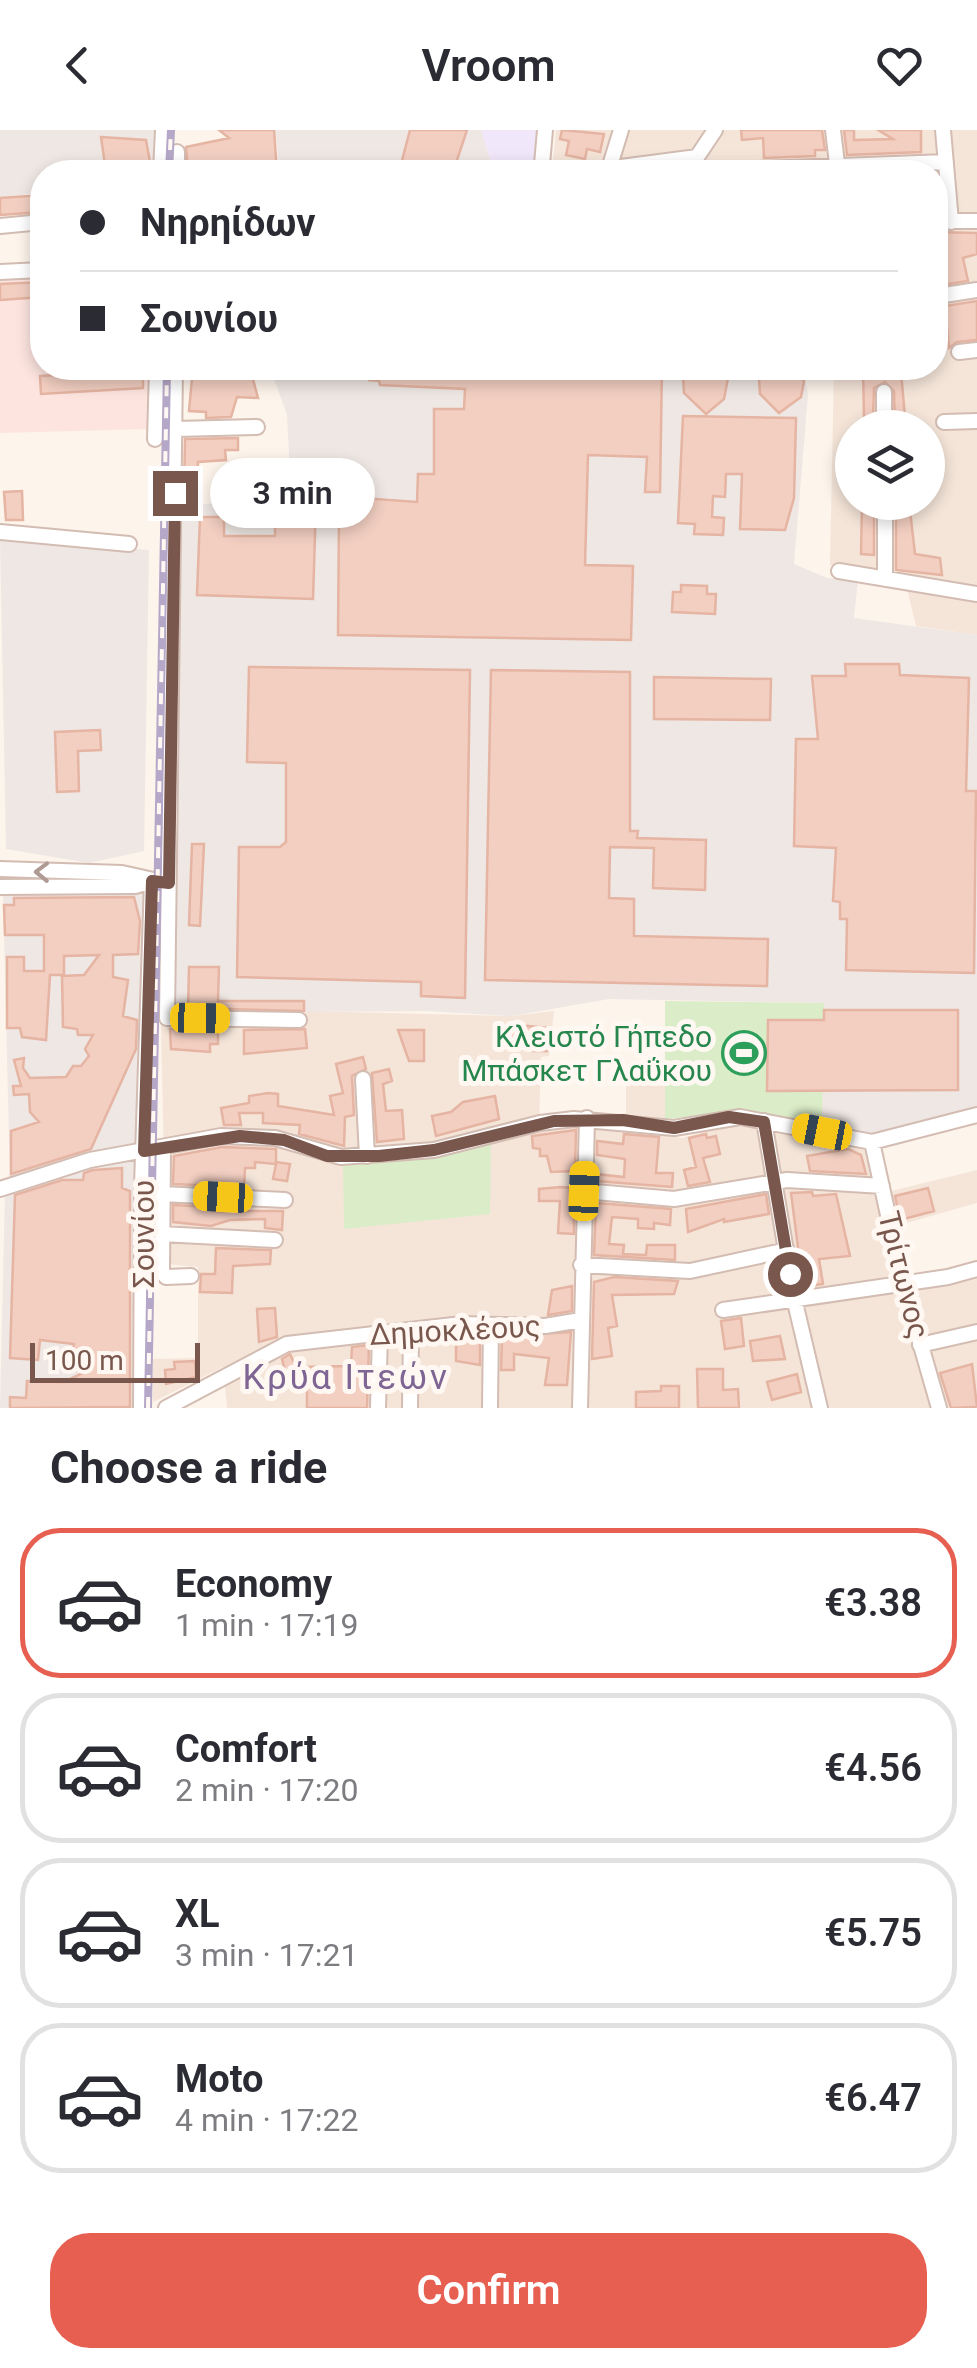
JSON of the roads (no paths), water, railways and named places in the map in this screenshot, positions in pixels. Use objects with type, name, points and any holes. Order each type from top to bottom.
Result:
[{"type":"street","points":[[162,160],[164,130]]},
{"type":"street","points":[[542,160],[545,130]]},
{"type":"street","points":[[612,160],[620,130]]},
{"type":"street","points":[[673,160],[702,155],[715,130]]},
{"type":"street","points":[[834,130],[836,160]]},
{"type":"street","points":[[943,130],[946,160]]},
{"type":"street","points":[[176,152],[176,160]]},
{"type":"street","points":[[948,221],[977,221]]},
{"type":"street","points":[[0,226],[30,223]]},
{"type":"street","points":[[0,272],[30,271]]},
{"type":"street","points":[[948,294],[977,290]]},
{"type":"street","points":[[959,352],[977,350]]},
{"type":"street","points":[[156,439],[157,380]]},
{"type":"street","points":[[175,380],[167,1018],[299,1020]]},
{"type":"street","points":[[884,392],[884,410]]},
{"type":"street","points":[[945,422],[977,422]]},
{"type":"street","points":[[175,429],[258,427]]},
{"type":"street","points":[[884,520],[885,579]]},
{"type":"street","points":[[0,532],[129,544]]},
{"type":"street","points":[[839,570],[977,594]]},
{"type":"street","points":[[0,869],[82,881]]},
{"type":"street","points":[[0,888],[82,881],[122,873],[169,883]]},
{"type":"street","name":"Σουνίου","points":[[141,1408],[152,881]]},
{"type":"street","points":[[364,1079],[367,1156]]},
{"type":"street","points":[[0,1189],[90,1160],[221,1136],[284,1140],[327,1156],[367,1156],[434,1150],[540,1123],[588,1118],[674,1128],[729,1117],[872,1142],[977,1115]]},
{"type":"street","points":[[580,1408],[588,1118]]},
{"type":"street","points":[[764,1122],[794,1298],[820,1408]]},
{"type":"street","name":"Τρίτωνος","points":[[872,1142],[903,1283],[939,1408]]},
{"type":"street","name":"Σουνίου","points":[[163,1149],[164,1276],[191,1276]]},
{"type":"street","points":[[584,1191],[674,1199],[775,1182],[882,1186]]},
{"type":"street","points":[[161,1194],[285,1200]]},
{"type":"street","points":[[161,1234],[274,1240]]},
{"type":"street","points":[[581,1265],[690,1271],[787,1250]]},
{"type":"street","points":[[722,1310],[977,1269]]},
{"type":"street","name":"Δημοκλέους","points":[[166,1408],[274,1348],[380,1333],[491,1325],[552,1326],[581,1320]]},
{"type":"street","points":[[490,1408],[491,1325]]},
{"type":"street","points":[[410,1408],[411,1332]]},
{"type":"street","points":[[920,1345],[977,1332]]},
{"type":"street","points":[[378,1408],[380,1333]]},
{"type":"railway","points":[[170,160],[171,130]]},
{"type":"railway","points":[[148,1408],[167,380]]},
{"type":"place","name":"Κλειστό Γήπεδο Μπάσκετ Γλαΰκου","points":[[744,1053]]},
{"type":"district","name":"Κρύα Ιτεών","points":[[346,1377]]}]
